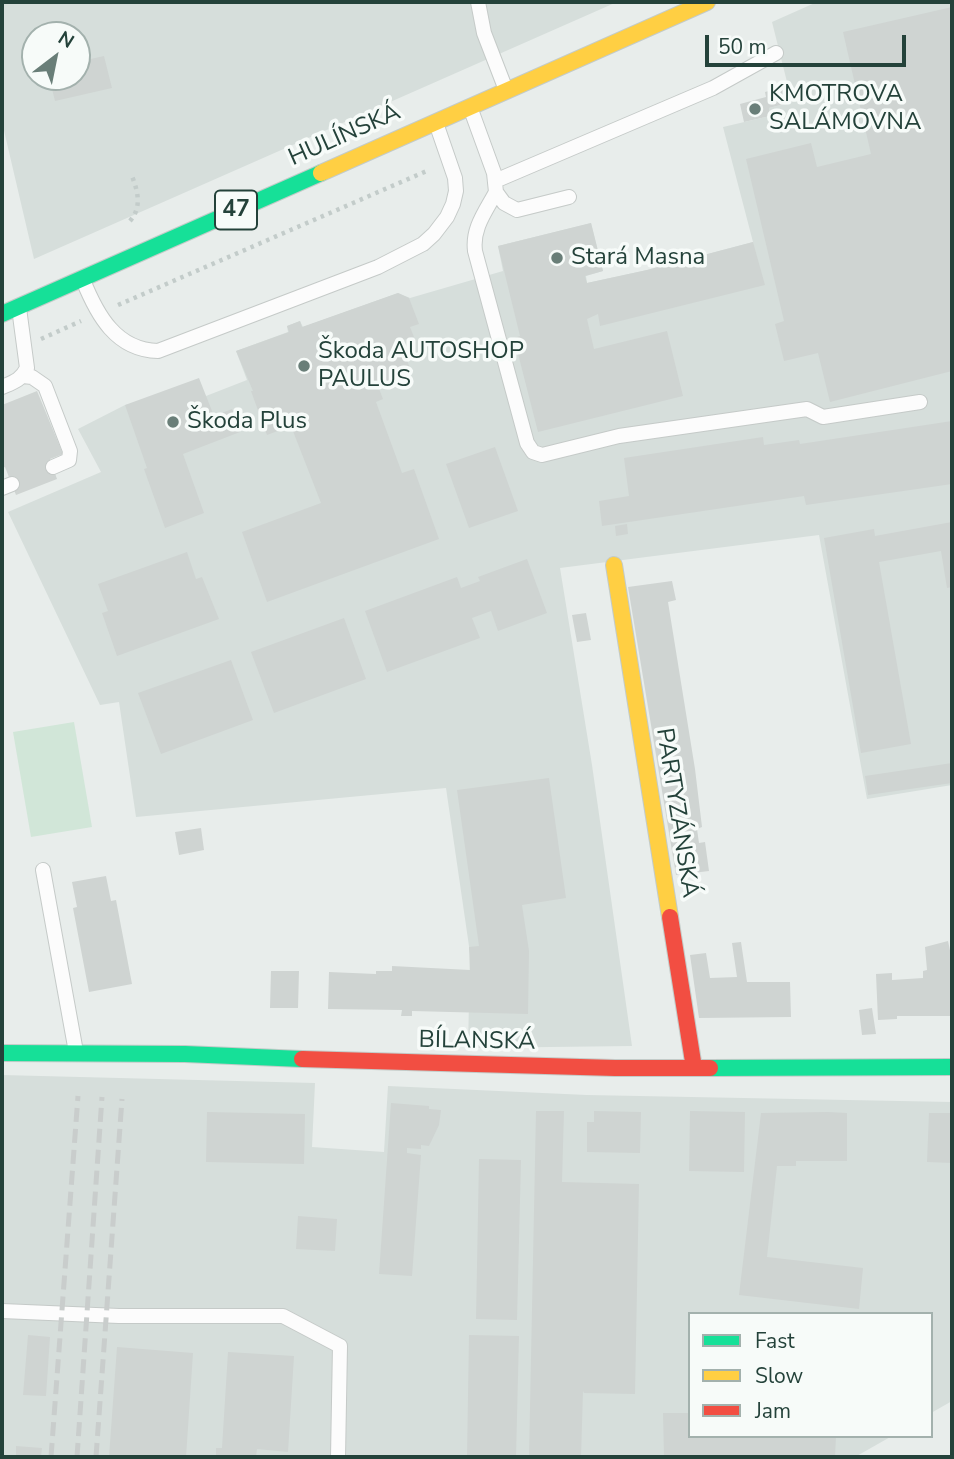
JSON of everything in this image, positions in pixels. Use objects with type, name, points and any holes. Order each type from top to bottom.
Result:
[{"type":"street","name":"HULÍNSKÁ","points":[[2,314],[435,120],[707,2]]},
{"type":"street","name":"PARTYZÁNSKÁ","points":[[614,565],[694,1068]]},
{"type":"street","name":"BÍLANSKÁ","points":[[2,1053],[185,1054],[361,1062],[694,1068],[952,1067]]},
{"type":"lane","points":[[478,2],[484,33],[506,90]]},
{"type":"lane","points":[[776,53],[713,88],[496,187],[477,227],[475,251],[527,443],[533,452],[542,455],[619,436],[807,409],[823,417],[920,402]]},
{"type":"lane","points":[[470,106],[496,187],[504,203],[517,210],[569,197]]},
{"type":"lane","points":[[83,278],[98,314],[111,330],[125,342],[145,351],[158,351],[413,251],[440,227],[453,204],[456,191],[455,178],[435,120]]},
{"type":"lane","points":[[19,306],[27,368],[23,376]]},
{"type":"lane","points":[[2,387],[23,376],[32,377],[45,386],[70,451],[69,460],[53,467]]},
{"type":"lane","points":[[43,870],[76,1053]]},
{"type":"lane","points":[[2,1311],[119,1316],[283,1316],[340,1346],[338,1457]]},
{"type":"path","points":[[24,346],[429,170]]},
{"type":"path","points":[[124,227],[133,218],[138,206],[138,192],[132,176]]},
{"type":"shaded area","points":[[2,2],[617,2],[34,259],[2,122]]},
{"type":"shaded area","points":[[817,2],[952,2],[952,785],[867,799],[819,535],[560,568],[592,765],[632,1046],[468,1048],[470,953],[446,788],[136,817],[119,702],[100,705],[8,512],[101,472],[78,429],[125,405],[206,396],[247,380],[236,351],[288,332],[287,326],[300,321],[303,327],[398,293],[410,298],[503,271],[498,246],[591,223],[603,271],[586,276],[587,283],[753,242],[723,127],[770,116],[769,108],[792,102],[772,22]]},
{"type":"shaded area","points":[[2,1075],[315,1083],[312,1147],[384,1152],[388,1086],[587,1095],[952,1102],[952,1401],[933,1412],[933,1312],[688,1312],[688,1438],[888,1438],[855,1457],[2,1457]]},
{"type":"green space","points":[[74,722],[92,827],[31,837],[13,732]]},
{"type":"building","points":[[952,7],[952,371],[830,402],[818,353],[784,361],[775,324],[784,321],[746,159],[811,143],[817,167],[871,154],[843,32]]},
{"type":"building","points":[[104,56],[112,88],[55,101],[52,91],[91,91],[91,59]]},
{"type":"building","points":[[788,86],[792,102],[769,108],[770,116],[744,122],[740,104],[766,97],[765,92]]},
{"type":"building","points":[[591,223],[603,271],[585,276],[587,283],[753,242],[765,285],[600,326],[598,314],[587,319],[594,349],[667,331],[683,396],[538,432],[514,338],[520,336],[498,246]]},
{"type":"building","points":[[398,293],[409,298],[419,324],[410,327],[414,337],[400,341],[412,374],[378,386],[383,399],[376,402],[402,473],[414,469],[439,539],[267,602],[242,532],[321,503],[291,426],[267,435],[236,351],[289,332],[287,326],[300,321],[302,327]]},
{"type":"building","points":[[199,378],[214,416],[232,409],[240,432],[183,454],[204,513],[165,528],[125,405]]},
{"type":"building","points":[[37,391],[63,454],[50,459],[57,479],[16,495],[5,467],[2,468],[2,405]]},
{"type":"building","points":[[952,421],[952,484],[806,505],[804,496],[602,526],[599,501],[629,496],[624,458],[763,437],[764,445],[799,440],[800,444]]},
{"type":"building","points":[[495,447],[518,511],[469,528],[446,464]]},
{"type":"building","points":[[952,522],[952,587],[947,588],[941,551],[879,562],[911,744],[861,753],[824,538],[874,529],[875,536]]},
{"type":"building","points":[[627,524],[628,534],[616,536],[615,526]]},
{"type":"building","points":[[187,552],[196,579],[202,577],[219,619],[117,656],[102,613],[108,611],[98,584]]},
{"type":"building","points":[[527,559],[547,613],[498,631],[491,611],[472,618],[480,638],[387,672],[365,611],[457,577],[461,588],[480,581],[478,577]]},
{"type":"building","points":[[672,581],[676,600],[668,602],[695,769],[702,827],[697,829],[699,843],[705,842],[709,871],[676,875],[628,587]]},
{"type":"building","points":[[586,613],[591,640],[577,642],[572,615]]},
{"type":"building","points":[[344,618],[366,679],[274,713],[251,652]]},
{"type":"building","points":[[231,660],[253,720],[161,754],[138,693]]},
{"type":"building","points":[[952,763],[952,783],[868,795],[865,776]]},
{"type":"building","points":[[549,778],[566,898],[522,905],[529,951],[528,1014],[412,1011],[412,1016],[401,1016],[402,1010],[328,1009],[329,972],[376,974],[376,971],[392,971],[392,966],[470,970],[469,947],[479,946],[457,790]]},
{"type":"building","points":[[201,828],[204,850],[179,855],[175,832]]},
{"type":"building","points":[[106,876],[111,901],[116,900],[132,984],[89,992],[73,908],[77,907],[72,882]]},
{"type":"building","points":[[948,941],[952,960],[952,1016],[897,1016],[897,1019],[878,1020],[876,974],[892,973],[892,980],[923,978],[923,971],[927,970],[925,947]]},
{"type":"building","points":[[741,942],[747,982],[790,982],[791,1017],[699,1018],[690,955],[706,953],[710,978],[737,977],[732,943]]},
{"type":"building","points":[[271,971],[299,971],[298,1008],[270,1008]]},
{"type":"building","points":[[872,1008],[876,1034],[862,1035],[859,1010]]},
{"type":"building","points":[[391,1103],[429,1106],[429,1109],[441,1110],[439,1125],[429,1146],[421,1145],[421,1149],[407,1148],[407,1153],[421,1155],[412,1276],[379,1274]]},
{"type":"building","points":[[536,1111],[564,1111],[562,1182],[639,1184],[635,1394],[583,1391],[581,1457],[529,1457]]},
{"type":"building","points":[[594,1111],[641,1112],[640,1153],[587,1152],[587,1122],[594,1122]]},
{"type":"building","points":[[690,1111],[745,1112],[744,1172],[689,1171]]},
{"type":"building","points":[[207,1112],[305,1114],[304,1164],[206,1162]]},
{"type":"building","points":[[761,1113],[847,1113],[847,1161],[796,1161],[796,1166],[777,1166],[767,1257],[863,1268],[859,1309],[739,1295]]},
{"type":"building","points":[[929,1113],[952,1113],[952,1163],[927,1162]]},
{"type":"building","points":[[479,1159],[521,1160],[517,1320],[476,1319]]},
{"type":"building","points":[[298,1216],[337,1219],[335,1251],[296,1249]]},
{"type":"building","points":[[28,1335],[50,1337],[46,1396],[23,1395]]},
{"type":"building","points":[[469,1335],[519,1336],[516,1457],[467,1457]]},
{"type":"building","points":[[117,1347],[193,1353],[186,1457],[109,1457]]},
{"type":"building","points":[[228,1352],[294,1356],[288,1452],[257,1449],[256,1457],[216,1457],[216,1448],[222,1448]]},
{"type":"building","points":[[663,1413],[688,1413],[688,1438],[836,1438],[835,1457],[664,1457]]},
{"type":"building","points":[[16,1446],[42,1448],[41,1457],[16,1457]]},
{"type":"railway","points":[[51,1457],[78,1096]]},
{"type":"railway","points":[[77,1457],[102,1097]]},
{"type":"railway","points":[[96,1457],[122,1099]]},
{"type":"traffic: fast","points":[[2,314],[321,173]]},
{"type":"traffic: fast","points":[[2,1053],[185,1054],[302,1059]]},
{"type":"traffic: fast","points":[[710,1068],[952,1067]]},
{"type":"traffic: slow","points":[[321,173],[707,2]]},
{"type":"traffic: slow","points":[[614,565],[670,917]]},
{"type":"traffic: jam","points":[[670,917],[694,1068]]},
{"type":"traffic: jam","points":[[302,1059],[710,1068]]},
{"type":"place","name":"KMOTROVA SALÁMOVNA","points":[[755,109]]},
{"type":"place","name":"Stará Masna","points":[[557,258]]},
{"type":"place","name":"Škoda AUTOSHOP PAULUS","points":[[304,366]]},
{"type":"place","name":"Škoda Plus","points":[[173,422]]}]
